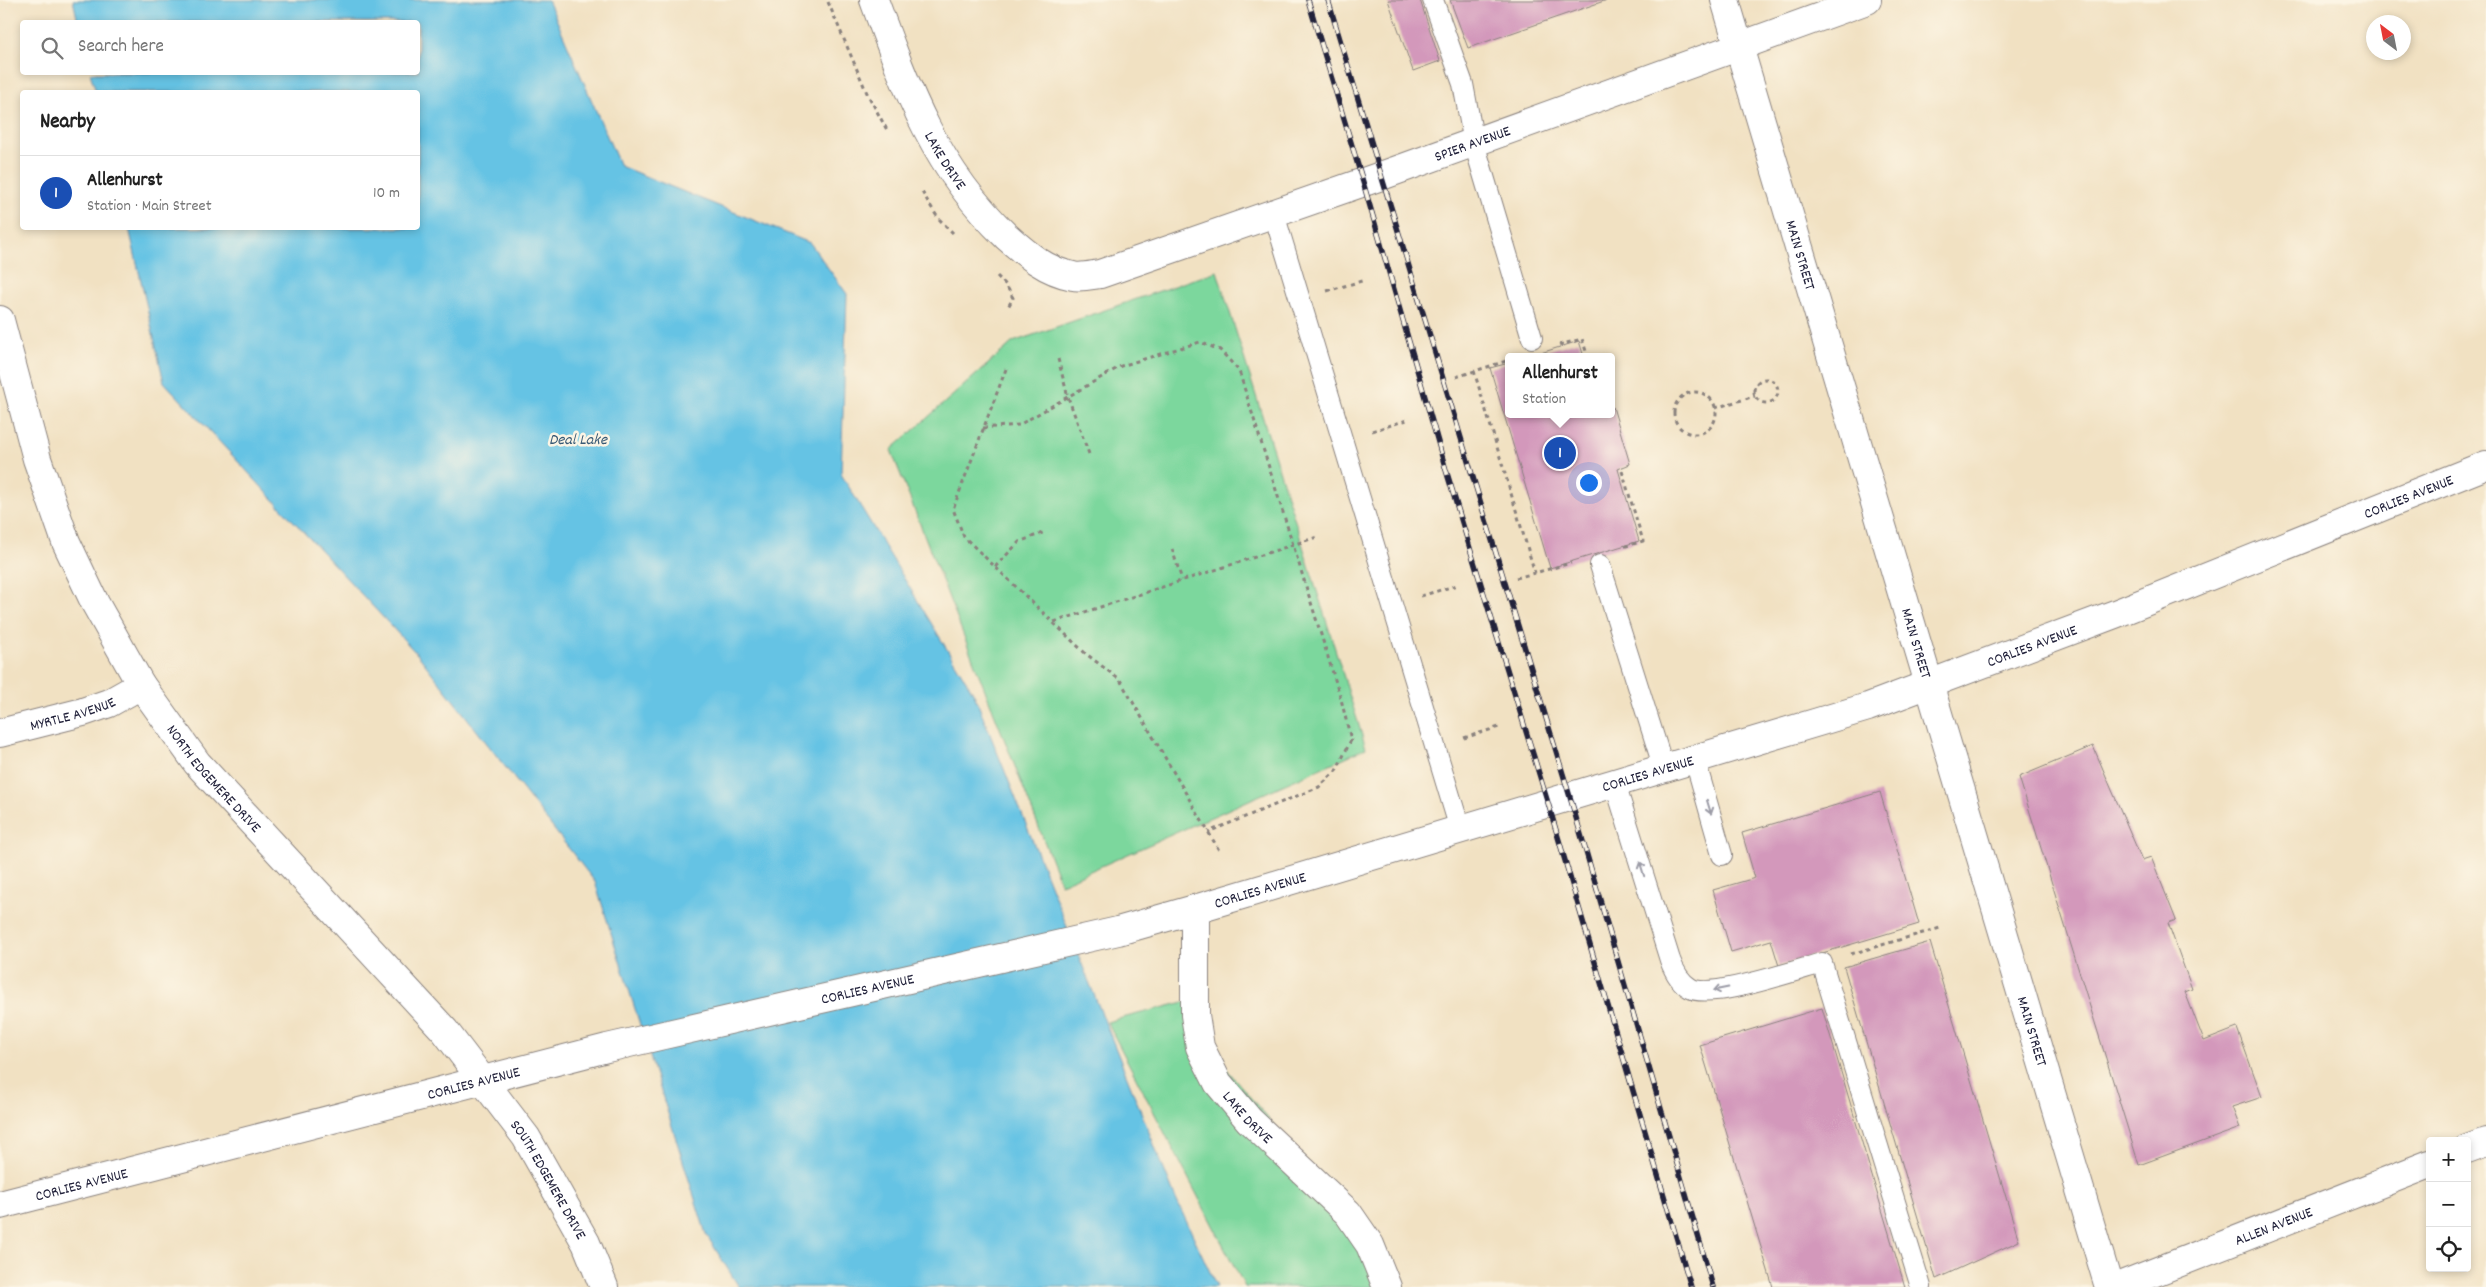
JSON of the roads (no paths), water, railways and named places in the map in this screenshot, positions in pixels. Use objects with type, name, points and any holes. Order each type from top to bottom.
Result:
[{"type":"street","name":"LAKE DRIVE","points":[[874,0],[908,91],[924,127],[941,155],[967,191],[994,224],[1023,251],[1045,266],[1075,277]]},
{"type":"street","name":"MAIN STREET","points":[[1725,0],[2109,1287]]},
{"type":"street","name":"SPIER AVENUE","points":[[1075,277],[1100,274],[1274,214],[1867,0]]},
{"type":"street","name":"NORTH EDGEMERE DRIVE","points":[[0,320],[37,459],[66,542],[95,603],[141,684],[198,763],[446,1031],[483,1080]]},
{"type":"street","name":"CORLIES AVENUE","points":[[0,1205],[607,1048],[1118,931],[1615,784],[1859,710],[1929,685],[2116,614],[2486,465]]},
{"type":"street","name":"MYRTLE AVENUE","points":[[0,733],[110,703],[141,684]]},
{"type":"street","name":"LAKE DRIVE","points":[[1195,909],[1195,1016],[1200,1047],[1218,1083],[1249,1120],[1348,1213],[1370,1245],[1387,1287]]},
{"type":"street","name":"SOUTH EDGEMERE DRIVE","points":[[483,1080],[526,1137],[586,1243],[604,1287]]},
{"type":"street","points":[[2471,1148],[2486,1142]]},
{"type":"street","name":"ALLEN AVENUE","points":[[2117,1287],[2426,1166]]},
{"type":"lane","points":[[1433,0],[1463,84],[1474,143],[1532,338]]},
{"type":"lane","points":[[1274,214],[1460,829]]},
{"type":"lane","points":[[1600,564],[1664,769]]},
{"type":"lane","points":[[1695,760],[1722,855]]},
{"type":"lane","points":[[1615,784],[1670,960],[1682,981],[1697,991],[1711,991],[1769,978],[1822,963],[1921,1287]]},
{"type":"water","name":"Deal Lake","points":[[73,0],[548,0],[620,166],[810,243],[847,294],[841,474],[974,694],[1175,1197],[1217,1287],[739,1287],[706,1234],[595,882],[418,655],[164,382],[129,230],[420,230],[420,90],[95,90],[91,75],[420,75],[420,20],[78,20]]},
{"type":"railway","points":[[1308,0],[1446,470],[1548,803],[1691,1287]]},
{"type":"railway","points":[[1328,0],[1570,797],[1713,1287]]},
{"type":"place","name":"Allenhurst","points":[[1560,453]]}]
